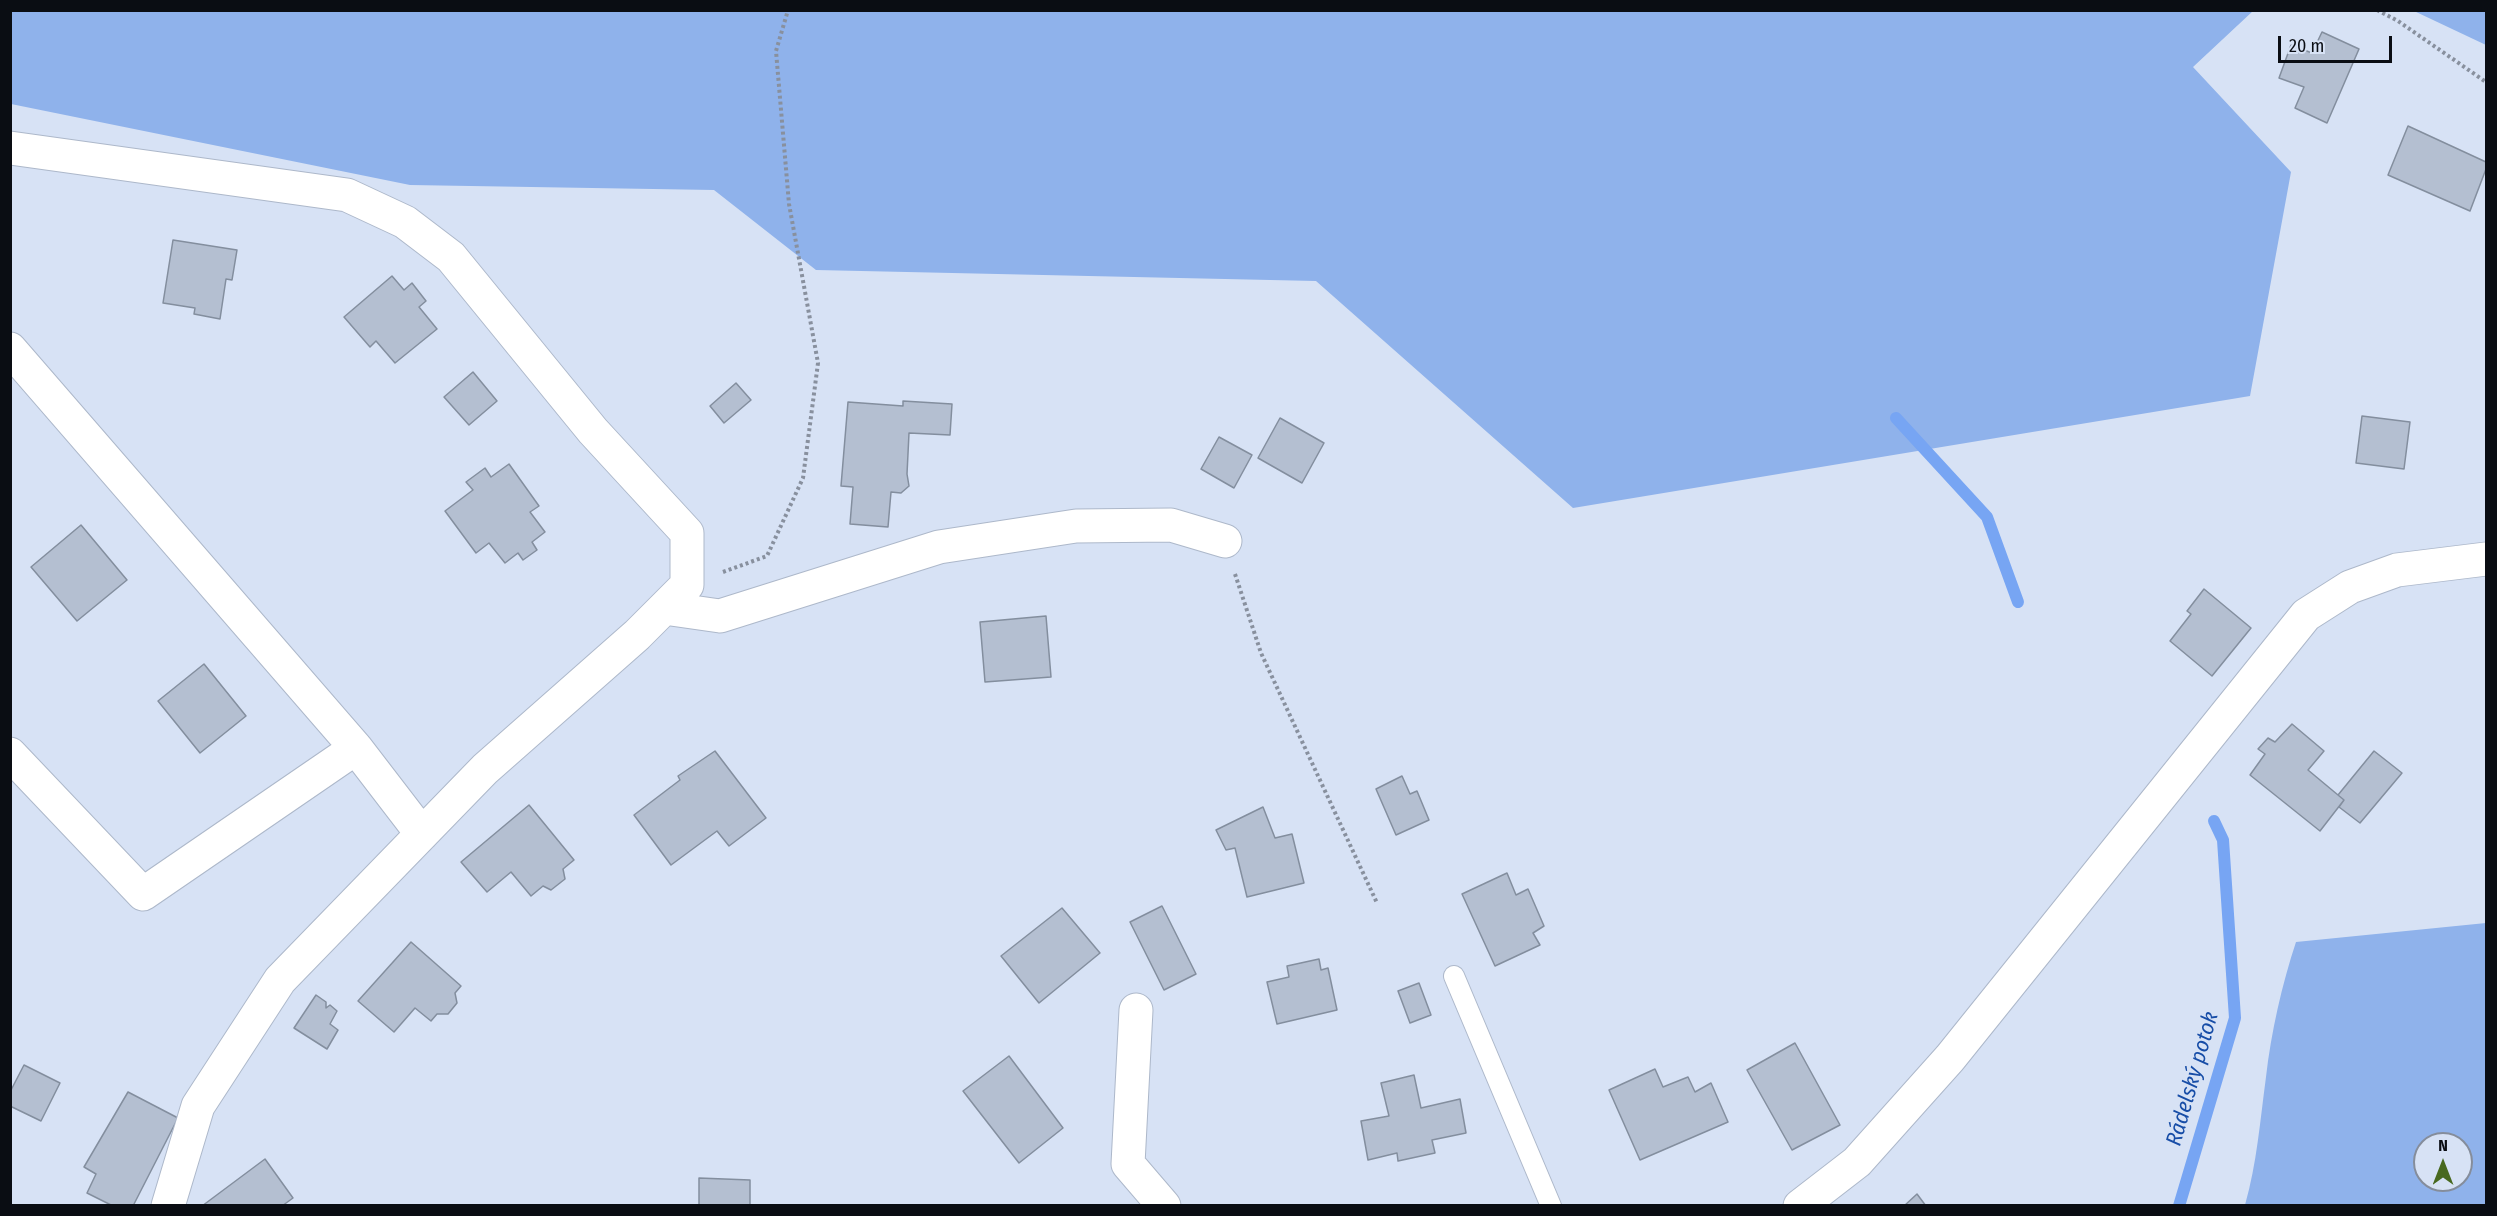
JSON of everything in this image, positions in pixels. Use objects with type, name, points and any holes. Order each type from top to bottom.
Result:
[{"type":"street","points":[[10,148],[347,195],[405,222],[451,257],[593,431],[687,533],[687,585],[485,770],[280,980],[198,1106],[168,1206]]},
{"type":"street","points":[[10,349],[356,748],[422,834]]},
{"type":"street","points":[[664,608],[720,616],[939,547],[1076,526],[1171,525],[1225,541]]},
{"type":"street","points":[[1801,1205],[1857,1162],[1950,1058],[2306,615],[2350,587],[2397,570],[2487,559]]},
{"type":"street","points":[[10,754],[143,894],[356,748]]},
{"type":"street","points":[[1136,1010],[1128,1164],[1164,1206]]},
{"type":"lane","points":[[1454,976],[1551,1206]]},
{"type":"path","points":[[687,585],[767,556],[803,478],[818,363],[789,204],[778,75],[776,51],[788,10]]},
{"type":"path","points":[[2377,10],[2398,21],[2487,82]]},
{"type":"path","points":[[1225,541],[1261,653],[1377,903]]},
{"type":"shaded area","points":[[10,11],[2253,11],[2193,67],[2291,172],[2250,396],[1573,508],[1316,281],[816,270],[714,190],[410,185],[11,104]]},
{"type":"shaded area","points":[[2414,11],[2486,11],[2486,45]]},
{"type":"shaded area","points":[[2486,923],[2486,1205],[2245,1205],[2255,1158],[2274,1026],[2296,942]]},
{"type":"building","points":[[2322,32],[2359,49],[2327,123],[2295,108],[2304,87],[2279,78],[2291,45],[2312,53]]},
{"type":"building","points":[[2408,126],[2486,162],[2486,169],[2470,211],[2388,175]]},
{"type":"building","points":[[173,240],[237,250],[232,280],[226,279],[220,319],[194,314],[195,308],[163,303]]},
{"type":"building","points":[[392,276],[404,290],[412,283],[426,301],[419,307],[437,329],[395,363],[376,341],[370,347],[344,317]]},
{"type":"building","points":[[473,372],[497,401],[469,425],[444,397]]},
{"type":"building","points":[[736,383],[751,400],[724,423],[710,406]]},
{"type":"building","points":[[903,401],[952,404],[950,435],[909,433],[907,474],[909,486],[901,493],[891,492],[888,527],[850,524],[853,487],[841,486],[848,402],[903,406]]},
{"type":"building","points":[[2362,416],[2410,422],[2404,469],[2356,463]]},
{"type":"building","points":[[1280,418],[1324,443],[1302,483],[1258,458]]},
{"type":"building","points":[[1219,437],[1252,455],[1234,488],[1201,469]]},
{"type":"building","points":[[509,464],[539,506],[530,512],[545,532],[532,542],[537,550],[523,560],[518,553],[505,563],[489,543],[476,553],[445,511],[473,490],[466,482],[485,468],[491,477]]},
{"type":"building","points":[[81,525],[127,580],[77,621],[31,567]]},
{"type":"building","points":[[2204,589],[2251,628],[2212,676],[2170,641],[2191,614],[2187,611]]},
{"type":"building","points":[[1046,616],[1051,677],[985,682],[980,622]]},
{"type":"building","points":[[204,664],[246,716],[200,753],[158,701]]},
{"type":"building","points":[[2292,724],[2324,751],[2308,770],[2344,800],[2320,831],[2250,775],[2265,754],[2258,749],[2268,738],[2275,742]]},
{"type":"building","points":[[715,751],[766,818],[729,846],[717,831],[671,865],[634,815],[680,780],[678,776]]},
{"type":"building","points":[[2374,751],[2402,773],[2360,823],[2339,807],[2344,800],[2338,795]]},
{"type":"building","points":[[1402,776],[1410,794],[1417,791],[1429,820],[1396,835],[1376,789]]},
{"type":"building","points":[[529,805],[574,860],[563,869],[565,879],[551,890],[543,886],[531,896],[511,872],[487,892],[461,862]]},
{"type":"building","points":[[1263,807],[1275,838],[1292,834],[1304,883],[1247,897],[1235,848],[1226,850],[1216,830]]},
{"type":"building","points":[[1507,873],[1516,895],[1528,889],[1544,926],[1533,933],[1540,945],[1495,966],[1462,894]]},
{"type":"building","points":[[1162,906],[1196,974],[1164,990],[1130,922]]},
{"type":"building","points":[[1062,908],[1100,953],[1039,1003],[1001,956]]},
{"type":"building","points":[[411,942],[461,986],[455,993],[457,1003],[448,1014],[437,1014],[431,1021],[415,1008],[394,1032],[358,1001]]},
{"type":"building","points":[[1319,959],[1321,970],[1328,968],[1337,1010],[1277,1024],[1267,982],[1289,977],[1287,966]]},
{"type":"building","points":[[1419,983],[1431,1015],[1410,1023],[1398,991]]},
{"type":"building","points":[[316,995],[326,1002],[326,1008],[330,1005],[337,1011],[330,1024],[338,1030],[327,1049],[294,1028]]},
{"type":"building","points":[[1795,1043],[1840,1125],[1792,1150],[1747,1070]]},
{"type":"building","points":[[1009,1056],[1063,1128],[1019,1163],[963,1091]]},
{"type":"building","points":[[24,1065],[60,1083],[41,1121],[10,1106],[10,1092]]},
{"type":"building","points":[[1655,1069],[1663,1087],[1688,1077],[1695,1092],[1711,1083],[1728,1122],[1640,1160],[1609,1090]]},
{"type":"building","points":[[1414,1075],[1421,1108],[1460,1099],[1466,1133],[1432,1140],[1435,1153],[1398,1161],[1397,1153],[1368,1160],[1361,1121],[1389,1116],[1381,1083]]},
{"type":"building","points":[[128,1092],[178,1118],[133,1206],[113,1206],[87,1193],[96,1174],[84,1167]]},
{"type":"building","points":[[265,1159],[293,1198],[282,1206],[202,1206]]},
{"type":"building","points":[[699,1178],[750,1180],[750,1206],[699,1206]]},
{"type":"building","points":[[1917,1194],[1926,1206],[1904,1206]]},
{"type":"waterway","name":"Rádelský potok","points":[[1896,418],[1987,517],[2018,602]]},
{"type":"waterway","name":"Rádelský potok","points":[[2179,1206],[2235,1018],[2223,840],[2214,821]]}]
